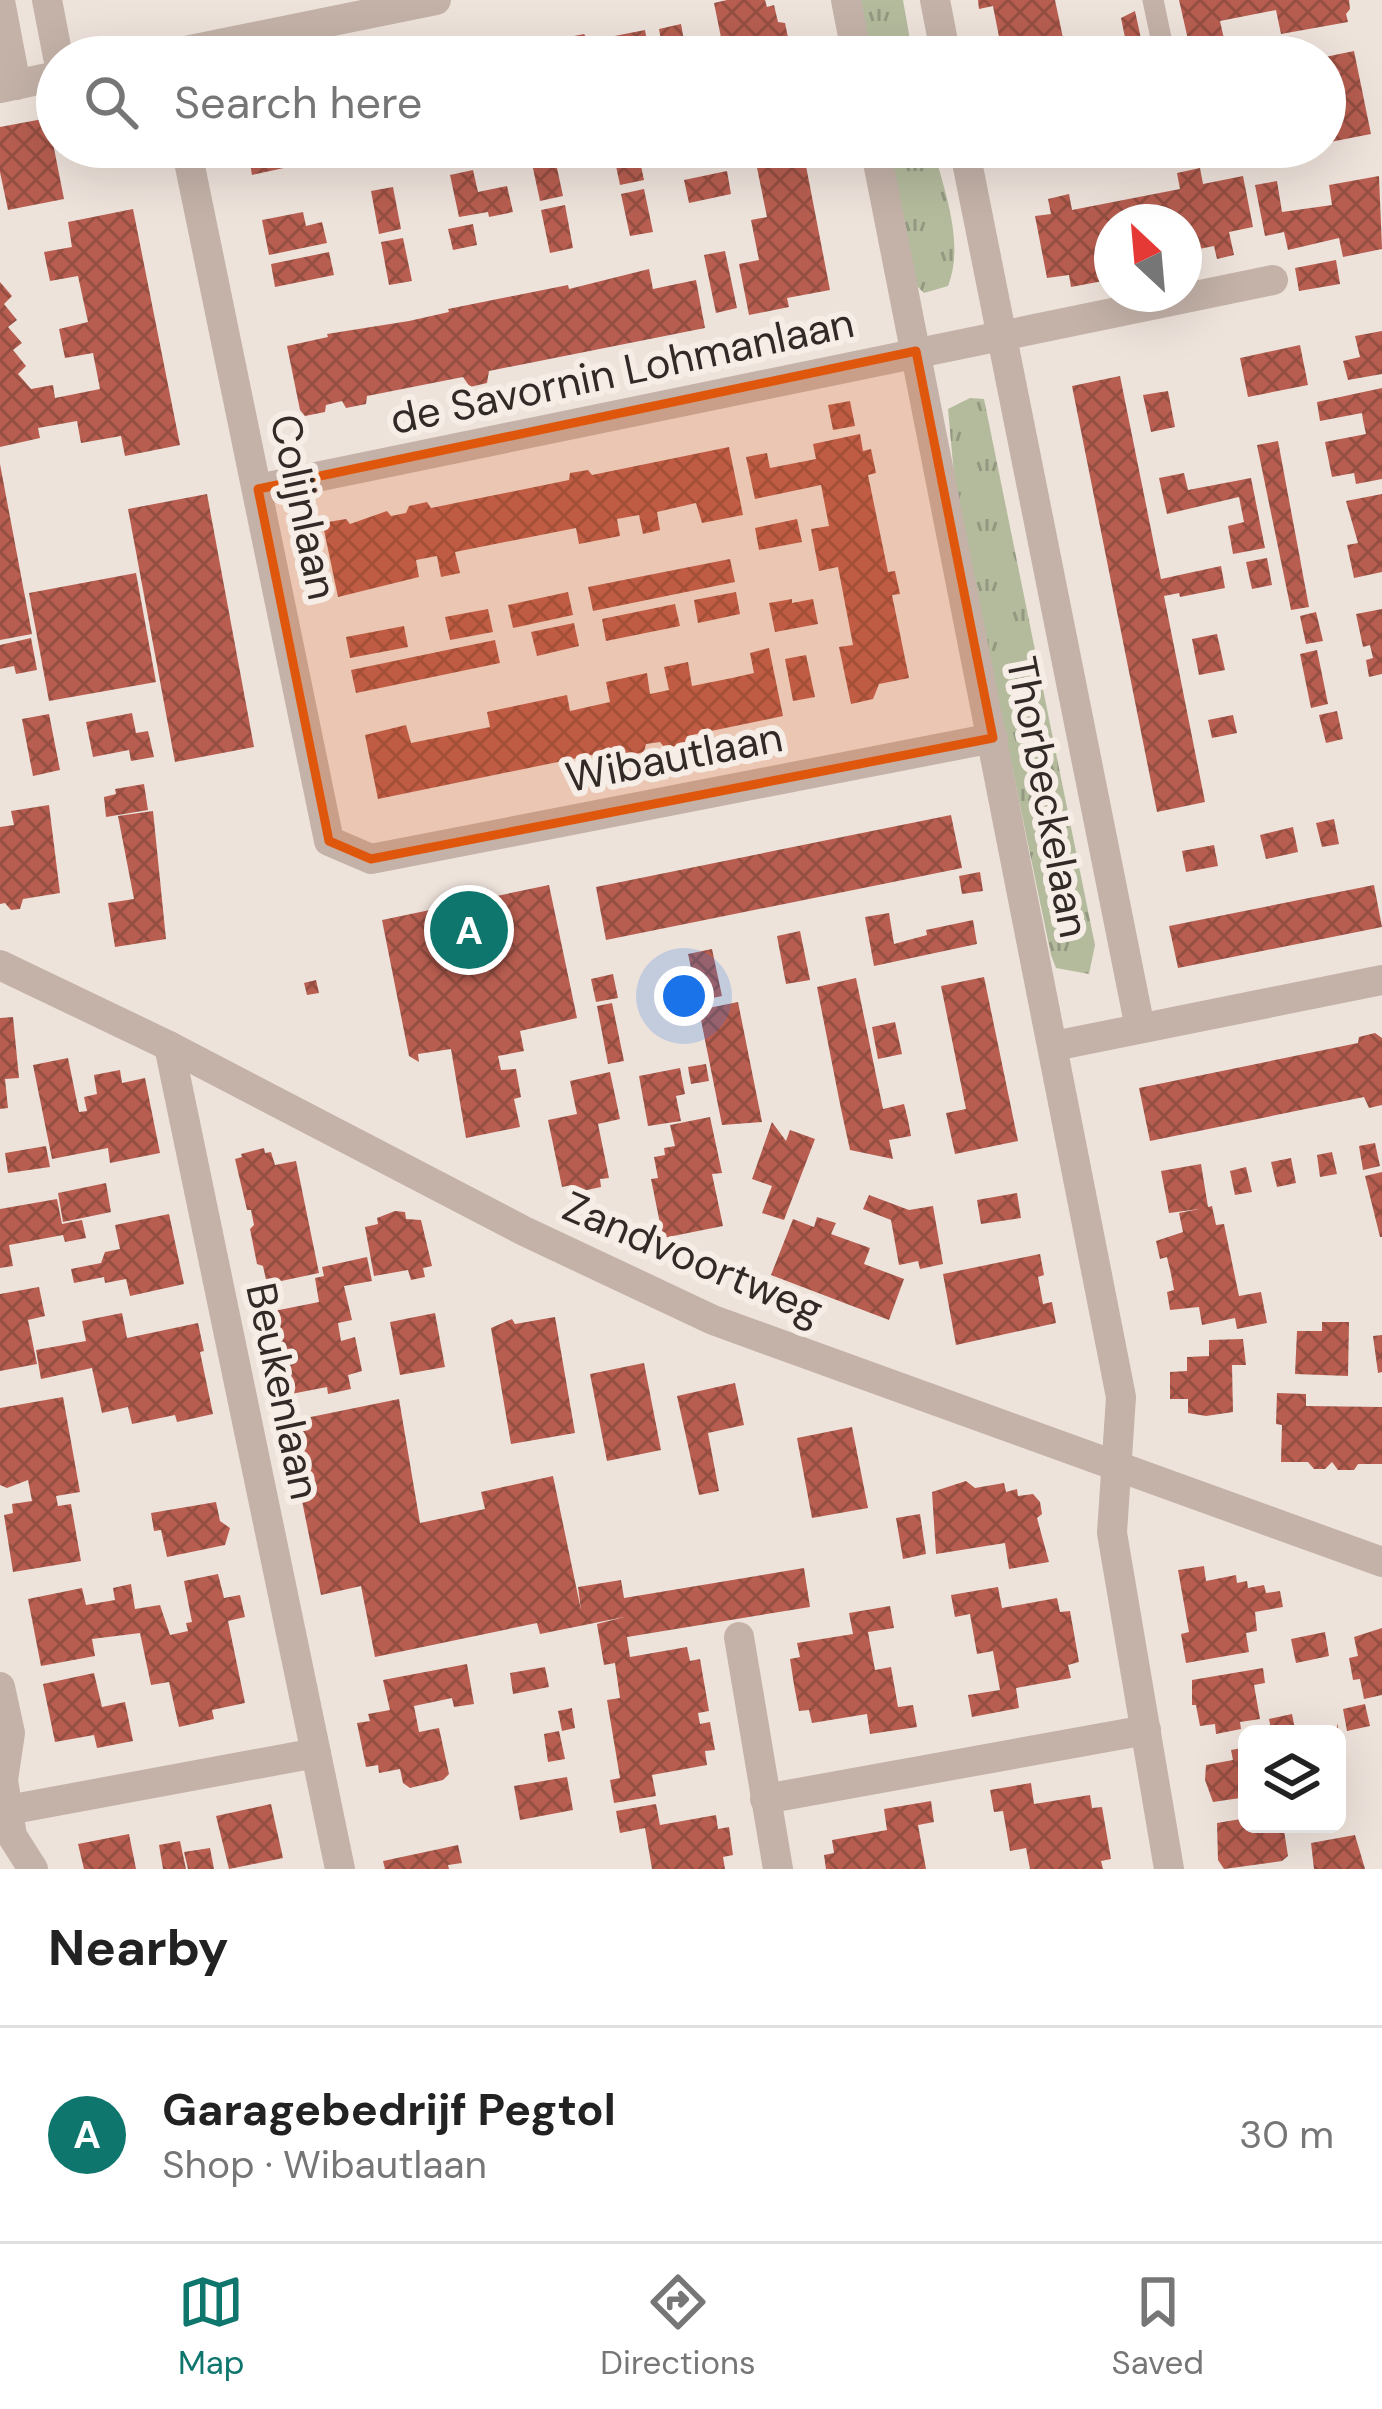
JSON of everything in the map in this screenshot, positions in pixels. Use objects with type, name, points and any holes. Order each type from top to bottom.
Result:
[{"type":"street","points":[[46,0],[54,36]]},
{"type":"street","points":[[254,36],[436,0]]},
{"type":"street","points":[[846,0],[853,36]]},
{"type":"street","points":[[935,0],[942,36]]},
{"type":"street","points":[[0,1],[8,87]]},
{"type":"street","name":"Colijnlaan","points":[[189,168],[329,841],[371,859]]},
{"type":"street","name":"Thorbeckelaan","points":[[879,168],[1120,1396],[1112,1533],[1169,1869]]},
{"type":"street","name":"Thorbeckelaan","points":[[968,168],[1141,1028]]},
{"type":"street","points":[[1002,336],[1274,280]]},
{"type":"street","name":"de Savornin Lohmanlaan","points":[[258,489],[1002,336]]},
{"type":"street","name":"Wibautlaan","points":[[371,859],[993,738]]},
{"type":"street","name":"Zandvoortweg","points":[[0,965],[169,1046],[524,1231],[713,1320],[1382,1562]]},
{"type":"street","points":[[1054,1046],[1382,980]]},
{"type":"street","name":"Beukenlaan","points":[[169,1046],[340,1869]]},
{"type":"street","points":[[739,1637],[778,1869]]},
{"type":"street","points":[[0,1687],[10,1733],[3,1780],[12,1836],[34,1869]]},
{"type":"street","points":[[766,1799],[1146,1730]]},
{"type":"street","points":[[8,1810],[316,1753]]},
{"type":"lane","points":[[1153,0],[1161,36]]},
{"type":"highlighted area","points":[[916,351],[993,738],[371,859],[329,841],[258,489]]},
{"type":"green space","points":[[858,0],[903,0],[909,36],[864,36]]},
{"type":"green space","points":[[889,168],[939,168],[954,234],[953,269],[948,286],[924,293],[914,283]]},
{"type":"green space","points":[[970,398],[984,399],[1095,945],[1089,974],[1056,968],[1051,955],[956,497],[948,409]]},
{"type":"building","points":[[765,0],[767,7],[774,5],[788,36],[721,36],[714,3]]},
{"type":"building","points":[[978,0],[1055,0],[1063,36],[999,36],[993,6],[979,9]]},
{"type":"building","points":[[1179,0],[1349,0],[1348,22],[1281,34],[1276,10],[1220,21],[1223,36],[1187,36]]},
{"type":"building","points":[[1135,11],[1140,36],[1125,36],[1121,18]]},
{"type":"building","points":[[681,24],[683,36],[660,36],[659,29]]},
{"type":"building","points":[[645,30],[646,36],[614,36]]},
{"type":"building","points":[[1354,51],[1371,134],[1346,139],[1346,53]]},
{"type":"building","points":[[36,120],[36,168],[58,168],[64,199],[8,210],[0,172],[0,127]]},
{"type":"building","points":[[251,168],[284,168],[252,175]]},
{"type":"building","points":[[533,168],[557,168],[563,196],[540,201]]},
{"type":"building","points":[[616,168],[641,168],[644,180],[620,185]]},
{"type":"building","points":[[757,168],[806,168],[830,290],[787,298],[789,307],[749,315],[739,264],[759,260],[751,220],[767,217]]},
{"type":"building","points":[[1200,168],[1203,184],[1243,176],[1253,227],[1229,232],[1234,255],[1217,259],[1214,246],[1202,248],[1202,204],[1103,204],[1180,189],[1177,173]]},
{"type":"building","points":[[473,170],[478,192],[507,186],[513,212],[459,217],[450,175]]},
{"type":"building","points":[[727,171],[731,194],[689,203],[684,180]]},
{"type":"building","points":[[1379,176],[1382,249],[1343,257],[1339,238],[1288,250],[1284,232],[1265,236],[1255,185],[1277,181],[1282,212],[1332,205],[1329,185]]},
{"type":"building","points":[[393,187],[401,229],[379,234],[371,191]]},
{"type":"building","points":[[644,189],[653,232],[630,236],[621,194]]},
{"type":"building","points":[[1069,194],[1072,210],[1094,206],[1094,283],[1071,287],[1069,275],[1047,278],[1035,216],[1051,214],[1048,199]]},
{"type":"building","points":[[565,205],[573,248],[550,253],[541,210]]},
{"type":"building","points":[[133,209],[180,445],[125,456],[121,436],[81,443],[77,421],[38,428],[40,438],[0,447],[0,282],[12,296],[4,304],[17,320],[8,327],[22,343],[13,350],[26,366],[18,374],[31,389],[53,385],[55,398],[100,389],[93,353],[65,358],[59,329],[88,322],[78,276],[50,281],[44,252],[72,247],[68,222]]},
{"type":"building","points":[[303,212],[306,226],[322,222],[327,243],[269,255],[262,220]]},
{"type":"building","points":[[473,224],[477,245],[453,250],[448,229]]},
{"type":"building","points":[[403,238],[412,281],[389,285],[381,242]]},
{"type":"building","points":[[725,251],[737,308],[716,313],[704,255]]},
{"type":"building","points":[[329,252],[334,275],[275,287],[271,264]]},
{"type":"building","points":[[1336,260],[1340,284],[1299,291],[1295,268]]},
{"type":"building","points":[[649,269],[653,289],[696,280],[705,328],[489,371],[487,383],[470,387],[463,377],[367,396],[366,404],[346,408],[342,401],[326,405],[325,412],[305,416],[300,410],[287,346]]},
{"type":"building","points":[[1382,331],[1382,374],[1348,380],[1343,361],[1360,357],[1355,336]]},
{"type":"building","points":[[1300,345],[1308,385],[1248,397],[1240,358]]},
{"type":"building","points":[[1120,376],[1161,579],[1221,566],[1225,588],[1164,596],[1205,802],[1157,812],[1072,386]]},
{"type":"building","points":[[1382,388],[1382,479],[1356,484],[1354,473],[1332,477],[1325,442],[1366,434],[1362,413],[1320,421],[1317,402]]},
{"type":"building","points":[[1168,391],[1175,427],[1151,432],[1143,395]]},
{"type":"building","points":[[850,401],[855,426],[833,430],[828,405]]},
{"type":"building","points":[[860,434],[863,451],[871,449],[876,473],[868,475],[888,572],[895,571],[900,594],[892,595],[909,678],[879,684],[873,699],[851,704],[839,647],[853,645],[838,567],[819,571],[811,529],[829,526],[821,485],[755,499],[746,457],[767,453],[770,468],[816,459],[813,444]]},
{"type":"building","points":[[1278,441],[1309,607],[1291,610],[1257,445]]},
{"type":"building","points":[[729,447],[743,515],[702,523],[696,503],[657,512],[660,530],[643,534],[639,515],[617,519],[620,536],[579,544],[576,528],[455,552],[460,573],[441,577],[437,556],[416,560],[419,577],[338,597],[324,530],[328,522],[346,519],[350,524],[387,511],[391,516],[406,513],[409,506],[427,502],[431,508],[569,480],[570,473],[588,470],[592,475]]},
{"type":"building","points":[[0,464],[32,634],[0,640]]},
{"type":"building","points":[[1184,473],[1188,490],[1251,478],[1265,548],[1233,554],[1228,526],[1244,522],[1239,497],[1167,514],[1159,478]]},
{"type":"building","points":[[207,494],[254,747],[175,762],[128,509]]},
{"type":"building","points":[[1382,494],[1382,572],[1354,578],[1347,545],[1358,543],[1346,501]]},
{"type":"building","points":[[797,519],[802,542],[759,550],[755,528]]},
{"type":"building","points":[[1267,558],[1272,585],[1252,589],[1246,562]]},
{"type":"building","points":[[730,559],[735,582],[593,611],[588,587]]},
{"type":"building","points":[[136,573],[156,682],[49,701],[29,593]]},
{"type":"building","points":[[568,592],[573,615],[513,628],[508,605]]},
{"type":"building","points":[[736,592],[740,614],[698,623],[694,600]]},
{"type":"building","points":[[792,599],[792,603],[813,599],[818,624],[775,632],[769,603]]},
{"type":"building","points":[[675,604],[680,626],[606,641],[602,619]]},
{"type":"building","points":[[488,609],[493,632],[450,640],[445,617]]},
{"type":"building","points":[[1382,609],[1382,674],[1369,677],[1366,660],[1373,658],[1370,645],[1363,647],[1356,614]]},
{"type":"building","points":[[1316,612],[1323,641],[1306,644],[1300,616]]},
{"type":"building","points":[[574,623],[579,646],[537,656],[531,632]]},
{"type":"building","points":[[404,626],[408,647],[350,658],[346,637]]},
{"type":"building","points":[[1217,634],[1225,670],[1199,675],[1192,639]]},
{"type":"building","points":[[31,638],[37,670],[16,674],[14,666],[0,669],[0,645]]},
{"type":"building","points":[[495,640],[500,663],[356,693],[351,670]]},
{"type":"building","points":[[769,648],[783,716],[687,736],[685,744],[665,748],[660,742],[646,744],[644,752],[626,756],[621,749],[378,799],[365,735],[406,725],[411,743],[490,727],[487,712],[567,695],[570,711],[610,702],[606,682],[647,673],[650,694],[669,690],[664,667],[688,662],[692,686],[732,678],[754,673],[750,653]]},
{"type":"building","points":[[1317,650],[1328,704],[1311,708],[1300,654]]},
{"type":"building","points":[[806,655],[815,697],[793,701],[785,659]]},
{"type":"building","points":[[1337,711],[1343,739],[1326,743],[1319,715]]},
{"type":"building","points":[[132,713],[136,733],[148,731],[154,757],[131,761],[129,750],[93,757],[86,722]]},
{"type":"building","points":[[49,714],[60,770],[33,776],[22,719]]},
{"type":"building","points":[[1233,715],[1237,733],[1212,738],[1208,720]]},
{"type":"building","points":[[144,784],[148,810],[106,817],[104,797],[116,794],[115,789]]},
{"type":"building","points":[[49,805],[60,893],[23,899],[20,909],[11,910],[0,904],[0,827],[14,825],[11,811]]},
{"type":"building","points":[[153,811],[166,939],[115,947],[108,903],[134,899],[118,816]]},
{"type":"building","points":[[951,815],[962,868],[606,940],[596,887]]},
{"type":"building","points":[[1334,819],[1339,844],[1322,847],[1316,823]]},
{"type":"building","points":[[1293,827],[1298,852],[1266,859],[1260,835]]},
{"type":"building","points":[[1214,845],[1218,866],[1186,872],[1182,851]]},
{"type":"building","points":[[980,872],[983,891],[962,894],[959,876]]},
{"type":"building","points":[[549,885],[577,1018],[520,1031],[524,1051],[498,1056],[501,1070],[516,1069],[521,1097],[514,1099],[520,1127],[466,1138],[451,1049],[418,1054],[419,1062],[409,1056],[382,920]]},
{"type":"building","points":[[1374,885],[1382,927],[1178,968],[1169,926]]},
{"type":"building","points":[[889,913],[894,944],[927,935],[926,930],[973,920],[977,944],[874,966],[865,917]]},
{"type":"building","points":[[800,931],[810,980],[786,984],[777,936]]},
{"type":"building","points":[[712,949],[722,996],[698,1001],[688,954]]},
{"type":"building","points":[[613,974],[618,998],[596,1002],[591,979]]},
{"type":"building","points":[[984,977],[1018,1141],[955,1154],[946,1113],[966,1109],[941,986]]},
{"type":"building","points":[[856,978],[883,1109],[904,1104],[908,1120],[911,1136],[889,1140],[893,1159],[850,1150],[841,1109],[817,987]]},
{"type":"building","points":[[316,980],[319,993],[307,995],[304,983]]},
{"type":"building","points":[[738,1002],[762,1122],[722,1125],[699,1010]]},
{"type":"building","points":[[612,1003],[624,1061],[608,1064],[597,1006]]},
{"type":"building","points":[[13,1017],[19,1078],[5,1079],[8,1108],[0,1109],[0,1018]]},
{"type":"building","points":[[895,1022],[902,1054],[878,1059],[872,1027]]},
{"type":"building","points":[[1375,1033],[1382,1038],[1382,1105],[1369,1108],[1364,1097],[1150,1141],[1139,1088],[1358,1043],[1359,1037]]},
{"type":"building","points":[[68,1058],[79,1112],[87,1111],[84,1097],[97,1094],[94,1075],[120,1070],[122,1083],[145,1078],[160,1153],[110,1163],[108,1148],[52,1159],[33,1065]]},
{"type":"building","points":[[706,1064],[709,1081],[691,1084],[688,1067]]},
{"type":"building","points":[[680,1068],[685,1094],[676,1096],[681,1121],[648,1126],[639,1076]]},
{"type":"building","points":[[610,1072],[620,1119],[598,1124],[609,1178],[600,1179],[601,1187],[573,1193],[572,1185],[562,1187],[548,1120],[577,1114],[570,1081]]},
{"type":"building","points":[[710,1117],[722,1173],[712,1174],[723,1226],[663,1238],[651,1179],[658,1178],[654,1157],[675,1146],[670,1125]]},
{"type":"building","points":[[772,1122],[786,1141],[790,1130],[815,1139],[784,1220],[762,1213],[772,1186],[752,1179]]},
{"type":"building","points":[[1375,1143],[1380,1166],[1363,1170],[1359,1146]]},
{"type":"building","points":[[46,1146],[50,1167],[8,1173],[5,1153]]},
{"type":"building","points":[[264,1148],[265,1153],[271,1152],[275,1165],[296,1161],[319,1273],[267,1284],[263,1266],[257,1264],[251,1210],[247,1210],[235,1159]]},
{"type":"building","points":[[1332,1152],[1337,1174],[1320,1177],[1317,1155]]},
{"type":"building","points":[[1291,1158],[1296,1183],[1277,1187],[1271,1162]]},
{"type":"building","points":[[1201,1164],[1208,1207],[1212,1206],[1216,1225],[1224,1224],[1239,1296],[1261,1292],[1267,1323],[1237,1329],[1235,1318],[1202,1325],[1199,1307],[1170,1310],[1171,1274],[1167,1257],[1160,1259],[1156,1241],[1183,1232],[1179,1213],[1199,1209],[1169,1213],[1161,1171]]},
{"type":"building","points":[[1246,1167],[1252,1192],[1235,1195],[1230,1171]]},
{"type":"building","points":[[1382,1172],[1382,1237],[1380,1237],[1365,1176]]},
{"type":"building","points":[[106,1183],[111,1212],[63,1222],[58,1193]]},
{"type":"building","points":[[1017,1193],[1021,1218],[981,1224],[977,1200]]},
{"type":"building","points":[[869,1195],[909,1210],[933,1206],[943,1264],[920,1269],[918,1261],[899,1265],[891,1220],[863,1209]]},
{"type":"building","points":[[57,1199],[62,1224],[82,1220],[86,1238],[65,1242],[63,1235],[9,1245],[13,1266],[0,1268],[0,1209]]},
{"type":"building","points":[[395,1211],[405,1212],[406,1219],[421,1220],[432,1266],[423,1268],[425,1277],[411,1280],[408,1270],[374,1276],[365,1227]]},
{"type":"building","points":[[169,1214],[184,1284],[130,1296],[126,1279],[105,1283],[104,1277],[74,1283],[71,1269],[101,1263],[105,1252],[120,1249],[115,1225]]},
{"type":"building","points":[[817,1217],[836,1223],[831,1234],[870,1248],[864,1264],[904,1279],[889,1320],[771,1275],[793,1219],[814,1227]]},
{"type":"building","points":[[1040,1254],[1043,1304],[1052,1302],[1056,1323],[956,1345],[943,1274]]},
{"type":"building","points":[[367,1257],[372,1281],[344,1286],[352,1320],[338,1323],[341,1341],[355,1337],[362,1371],[348,1375],[351,1389],[328,1394],[327,1387],[291,1394],[274,1311],[319,1302],[315,1278],[324,1276],[322,1267]]},
{"type":"building","points":[[39,1287],[45,1316],[28,1320],[37,1364],[0,1371],[0,1294]]},
{"type":"building","points":[[122,1313],[127,1338],[198,1323],[213,1414],[177,1422],[175,1415],[132,1424],[128,1407],[102,1413],[92,1368],[41,1379],[36,1350],[86,1341],[82,1321]]},
{"type":"building","points":[[435,1313],[445,1367],[400,1375],[390,1322]]},
{"type":"building","points":[[555,1317],[575,1433],[511,1444],[491,1328],[512,1319],[515,1324]]},
{"type":"building","points":[[1322,1322],[1349,1322],[1348,1376],[1295,1374],[1297,1331],[1322,1331]]},
{"type":"building","points":[[1382,1335],[1382,1372],[1378,1373],[1373,1336]]},
{"type":"building","points":[[1243,1339],[1246,1365],[1232,1365],[1233,1412],[1188,1413],[1188,1399],[1170,1399],[1170,1372],[1187,1371],[1187,1357],[1209,1356],[1209,1340]]},
{"type":"building","points":[[644,1363],[661,1450],[607,1461],[590,1374]]},
{"type":"building","points":[[735,1383],[744,1425],[708,1433],[719,1491],[699,1495],[677,1396]]},
{"type":"building","points":[[1277,1393],[1306,1394],[1306,1406],[1382,1407],[1382,1464],[1338,1470],[1332,1462],[1325,1469],[1314,1469],[1308,1462],[1281,1462]]},
{"type":"building","points":[[63,1397],[80,1492],[56,1496],[58,1506],[71,1504],[81,1561],[13,1572],[4,1515],[13,1513],[12,1504],[32,1501],[28,1480],[7,1488],[0,1485],[0,1408]]},
{"type":"building","points":[[399,1399],[420,1523],[485,1509],[481,1492],[553,1476],[581,1610],[578,1587],[621,1580],[624,1598],[804,1568],[810,1607],[627,1637],[630,1657],[687,1647],[690,1661],[700,1659],[709,1711],[698,1713],[700,1724],[710,1722],[715,1750],[705,1751],[707,1765],[652,1775],[656,1796],[614,1803],[610,1780],[620,1778],[607,1700],[620,1698],[615,1663],[604,1665],[597,1624],[624,1617],[540,1634],[537,1623],[375,1657],[361,1586],[321,1595],[291,1421]]},
{"type":"building","points":[[852,1427],[868,1508],[812,1518],[797,1438]]},
{"type":"building","points":[[966,1481],[975,1488],[1004,1483],[1006,1492],[1017,1489],[1018,1496],[1033,1494],[1040,1502],[1042,1514],[1037,1518],[1049,1562],[1009,1569],[1005,1543],[936,1554],[932,1492]]},
{"type":"building","points":[[216,1502],[220,1521],[230,1528],[225,1545],[167,1557],[151,1513]]},
{"type":"building","points":[[920,1514],[926,1554],[903,1559],[896,1518]]},
{"type":"building","points":[[1204,1566],[1206,1581],[1236,1575],[1237,1583],[1247,1581],[1248,1588],[1264,1585],[1266,1593],[1280,1591],[1283,1607],[1255,1612],[1257,1631],[1246,1633],[1249,1652],[1186,1663],[1181,1634],[1189,1632],[1178,1570]]},
{"type":"building","points":[[218,1574],[224,1598],[240,1595],[245,1617],[228,1621],[245,1703],[212,1710],[214,1719],[179,1727],[169,1682],[151,1685],[140,1633],[92,1639],[95,1656],[41,1666],[28,1599],[82,1588],[86,1605],[115,1600],[113,1588],[131,1584],[135,1609],[160,1605],[170,1635],[188,1631],[186,1623],[192,1622],[184,1581]]},
{"type":"building","points":[[998,1587],[1002,1608],[1057,1598],[1060,1612],[1070,1611],[1079,1662],[1068,1665],[1071,1678],[1016,1688],[1019,1708],[972,1717],[968,1695],[1000,1690],[993,1651],[977,1654],[970,1614],[955,1617],[951,1595]]},
{"type":"building","points":[[890,1606],[894,1628],[868,1632],[875,1670],[891,1667],[898,1707],[913,1705],[917,1727],[870,1734],[867,1714],[812,1723],[809,1710],[799,1711],[794,1685],[790,1659],[800,1657],[797,1643],[853,1634],[849,1613]]},
{"type":"building","points":[[1382,1628],[1382,1695],[1364,1699],[1360,1679],[1353,1680],[1349,1658],[1358,1656],[1354,1637]]},
{"type":"building","points":[[1325,1632],[1329,1656],[1296,1663],[1291,1639]]},
{"type":"building","points":[[467,1664],[474,1704],[454,1707],[452,1698],[414,1706],[419,1732],[439,1728],[449,1774],[443,1780],[410,1788],[403,1783],[400,1769],[379,1773],[378,1765],[366,1767],[357,1723],[370,1721],[368,1714],[390,1710],[383,1680]]},
{"type":"building","points":[[545,1667],[549,1687],[513,1694],[510,1673]]},
{"type":"building","points":[[1263,1668],[1265,1683],[1254,1685],[1260,1719],[1240,1722],[1238,1730],[1216,1734],[1215,1724],[1200,1726],[1196,1705],[1192,1705],[1192,1680]]},
{"type":"building","points":[[94,1673],[102,1707],[125,1702],[133,1741],[97,1748],[94,1735],[55,1742],[43,1684]]},
{"type":"building","points":[[1365,1704],[1370,1726],[1347,1731],[1343,1709]]},
{"type":"building","points":[[572,1708],[575,1728],[562,1731],[558,1711]]},
{"type":"building","points":[[1292,1714],[1294,1725],[1270,1725],[1269,1719]]},
{"type":"building","points":[[559,1731],[565,1759],[548,1762],[544,1734]]},
{"type":"building","points":[[1238,1749],[1238,1798],[1213,1802],[1205,1780],[1206,1765],[1233,1760],[1231,1750]]},
{"type":"building","points":[[567,1777],[573,1810],[520,1820],[514,1786]]},
{"type":"building","points":[[1031,1783],[1034,1804],[1090,1795],[1092,1808],[1102,1807],[1111,1859],[1101,1861],[1103,1869],[1030,1869],[1026,1848],[1010,1851],[1003,1811],[994,1812],[990,1790]]},
{"type":"building","points":[[931,1801],[934,1822],[918,1825],[926,1869],[826,1869],[824,1855],[834,1853],[832,1840],[887,1830],[884,1809]]},
{"type":"building","points":[[271,1804],[283,1858],[229,1869],[216,1816]]},
{"type":"building","points":[[656,1804],[660,1825],[716,1815],[718,1829],[729,1827],[733,1855],[723,1857],[725,1869],[652,1869],[645,1828],[620,1833],[616,1811]]},
{"type":"building","points":[[1238,1820],[1238,1833],[1284,1833],[1288,1856],[1282,1861],[1224,1869],[1218,1860],[1217,1823]]},
{"type":"building","points":[[129,1834],[136,1869],[84,1869],[78,1844]]},
{"type":"building","points":[[1355,1835],[1365,1869],[1314,1869],[1311,1843]]},
{"type":"building","points":[[180,1841],[186,1869],[163,1869],[159,1845]]},
{"type":"building","points":[[458,1845],[462,1863],[448,1865],[449,1869],[385,1869],[383,1861]]},
{"type":"building","points":[[210,1848],[214,1869],[188,1869],[184,1852]]},
{"type":"place","name":"Garagebedrijf Pegtol","points":[[469,930]]}]
